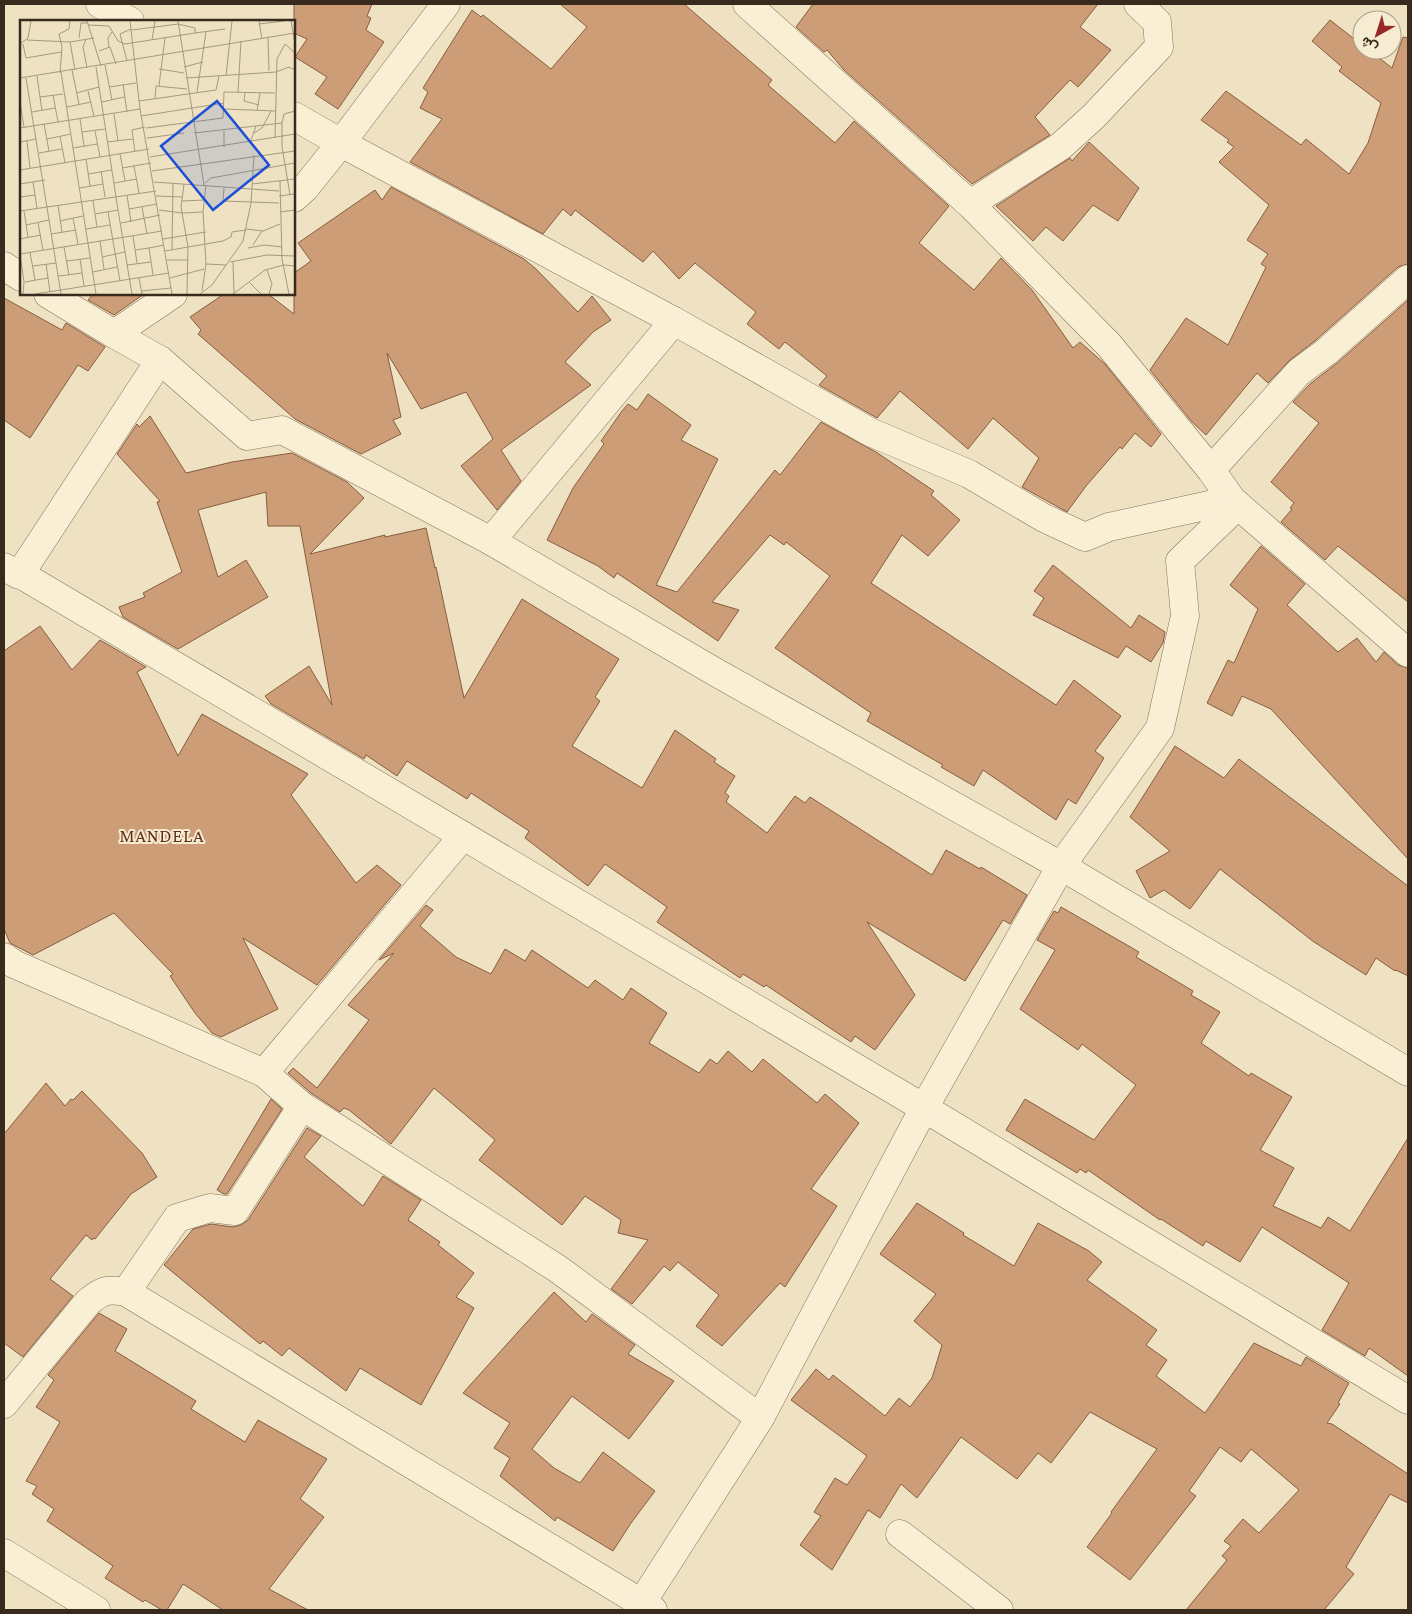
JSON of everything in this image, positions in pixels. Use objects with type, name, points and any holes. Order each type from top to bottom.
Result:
[{"type":"street","points":[[100,4],[128,20]]},
{"type":"street","points":[[295,197],[305,188],[341,143],[446,4]]},
{"type":"street","points":[[747,4],[970,204],[1109,345],[1235,502],[1408,653]]},
{"type":"street","points":[[970,204],[1061,146],[1094,116],[1158,47],[1157,22],[1138,4]]},
{"type":"street","points":[[295,117],[674,321],[870,432],[969,474],[1044,518],[1084,538],[1109,527],[1235,502]]},
{"type":"street","points":[[4,266],[20,276]]},
{"type":"street","points":[[1211,470],[1299,372],[1326,352],[1408,280]]},
{"type":"street","points":[[50,295],[160,360],[247,436],[282,430],[491,541],[717,673],[1061,866],[1408,1072]]},
{"type":"street","points":[[114,334],[172,295]]},
{"type":"street","points":[[491,541],[674,321]]},
{"type":"street","points":[[160,360],[12,575],[463,836],[924,1108],[1408,1400]]},
{"type":"street","points":[[4,1404],[88,1302],[101,1292],[113,1290],[126,1292],[644,1608],[760,1418],[924,1108],[1061,866],[1160,728],[1184,616],[1180,561],[1235,502]]},
{"type":"street","points":[[264,1073],[463,836]]},
{"type":"street","points":[[4,957],[14,964],[264,1073],[302,1106],[558,1269],[760,1418]]},
{"type":"street","points":[[126,1292],[177,1218],[210,1208],[235,1212],[302,1106]]},
{"type":"street","points":[[900,1534],[999,1610]]},
{"type":"street","points":[[4,1553],[96,1610]]},
{"type":"building","points":[[294,4],[372,4],[367,16],[371,18],[366,30],[384,42],[338,109],[315,94],[327,77],[295,57],[307,39],[295,33]]},
{"type":"building","points":[[560,4],[684,4],[772,80],[768,85],[835,143],[854,121],[949,206],[919,243],[974,290],[1001,258],[1032,290],[1073,348],[1080,342],[1105,364],[1161,434],[1151,447],[1135,433],[1122,449],[1120,447],[1086,486],[1067,512],[1022,487],[1039,458],[993,418],[968,449],[900,391],[877,418],[819,385],[827,376],[785,342],[779,349],[747,324],[756,312],[695,263],[679,279],[653,251],[643,262],[575,210],[571,216],[563,209],[543,234],[410,162],[442,119],[420,108],[428,92],[423,88],[472,10],[481,17],[483,15],[551,69],[587,27]]},
{"type":"building","points":[[813,4],[1098,4],[1080,27],[1111,50],[1078,87],[1070,80],[1035,117],[1050,135],[972,184],[844,70],[827,50],[824,52],[796,27]]},
{"type":"building","points":[[1330,20],[1352,37],[1352,60],[1382,60],[1392,68],[1395,60],[1402,60],[1402,40],[1403,37],[1408,38],[1408,264],[1398,267],[1316,340],[1290,360],[1268,383],[1257,373],[1206,435],[1192,422],[1150,370],[1186,318],[1228,345],[1266,267],[1261,264],[1268,254],[1247,240],[1269,205],[1219,162],[1234,147],[1227,142],[1229,140],[1201,120],[1226,91],[1301,145],[1306,139],[1349,174],[1368,143],[1381,103],[1339,71],[1342,67],[1312,41]]},
{"type":"building","points":[[1089,142],[1139,188],[1118,221],[1093,205],[1063,241],[1046,227],[1033,241],[996,206],[1070,158],[1072,161]]},
{"type":"building","points":[[391,187],[524,259],[578,312],[592,296],[611,320],[593,332],[565,362],[591,385],[501,450],[521,481],[497,510],[461,466],[493,439],[466,392],[421,409],[387,353],[401,417],[393,420],[401,434],[361,454],[295,419],[198,334],[201,330],[190,317],[223,295],[269,295],[294,314],[295,272],[311,261],[298,243],[375,190],[382,200]]},
{"type":"building","points":[[92,295],[143,295],[114,315],[88,300]]},
{"type":"building","points":[[4,298],[62,330],[66,323],[105,347],[88,371],[78,365],[30,438],[4,420]]},
{"type":"building","points":[[1408,300],[1408,602],[1338,546],[1325,560],[1281,522],[1292,509],[1290,508],[1294,503],[1271,482],[1319,423],[1293,402],[1310,384],[1336,364]]},
{"type":"building","points":[[648,394],[691,425],[681,440],[718,459],[656,585],[677,592],[775,470],[780,475],[821,422],[876,452],[934,491],[931,495],[960,520],[928,556],[902,535],[871,583],[1056,705],[1074,680],[1121,716],[1095,751],[1104,758],[1076,804],[1068,799],[1056,820],[983,770],[974,786],[941,767],[943,765],[867,721],[871,713],[775,648],[830,576],[786,542],[784,545],[770,535],[712,602],[739,610],[718,641],[617,573],[614,578],[598,566],[547,540],[573,488],[604,444],[601,441],[628,404],[637,410]]},
{"type":"building","points":[[150,416],[186,473],[232,462],[292,453],[347,482],[364,498],[310,554],[385,535],[385,537],[426,528],[464,698],[522,599],[619,659],[595,697],[600,701],[572,746],[642,788],[675,730],[716,759],[714,762],[735,776],[725,793],[729,796],[726,802],[767,833],[795,796],[805,803],[810,797],[932,875],[946,850],[980,869],[981,867],[1027,895],[1010,924],[1003,920],[965,981],[867,922],[915,995],[875,1050],[855,1036],[851,1042],[766,985],[764,987],[743,974],[740,978],[657,922],[667,907],[605,864],[588,886],[525,838],[529,831],[471,793],[467,799],[407,761],[397,776],[366,755],[364,759],[271,704],[265,696],[309,666],[332,705],[300,526],[268,526],[266,492],[198,510],[218,577],[246,560],[268,597],[178,649],[123,617],[119,607],[145,597],[143,593],[182,572],[157,502],[160,501],[117,454],[137,424],[139,427]]},
{"type":"building","points":[[1261,546],[1305,584],[1287,605],[1338,652],[1357,638],[1376,662],[1384,652],[1398,665],[1408,668],[1408,859],[1271,709],[1242,696],[1232,716],[1207,703],[1228,660],[1234,663],[1258,609],[1230,585]]},
{"type":"building","points":[[1053,565],[1131,628],[1139,615],[1165,632],[1163,643],[1151,662],[1126,646],[1118,658],[1033,615],[1044,598],[1034,591]]},
{"type":"building","points":[[40,626],[72,670],[100,640],[146,667],[137,672],[178,756],[202,714],[308,774],[291,795],[356,883],[377,865],[401,885],[317,985],[243,938],[278,1009],[221,1037],[212,1033],[195,1013],[170,976],[173,974],[114,913],[33,955],[10,943],[4,929],[4,651]]},
{"type":"building","points":[[1175,746],[1224,778],[1239,759],[1408,886],[1408,976],[1395,971],[1376,958],[1366,975],[1314,942],[1220,869],[1190,909],[1164,890],[1150,898],[1136,871],[1170,851],[1130,817]]},
{"type":"building","points":[[426,905],[433,910],[420,926],[456,957],[491,974],[505,949],[525,961],[532,950],[588,988],[595,980],[623,1000],[631,988],[667,1013],[649,1043],[699,1073],[710,1059],[717,1064],[728,1051],[752,1072],[763,1059],[817,1103],[825,1094],[859,1123],[811,1189],[837,1206],[785,1287],[780,1283],[722,1346],[696,1326],[719,1295],[678,1262],[670,1271],[664,1266],[632,1304],[611,1289],[648,1240],[618,1233],[621,1220],[585,1196],[562,1225],[479,1160],[495,1140],[434,1088],[391,1144],[349,1110],[344,1108],[340,1112],[311,1093],[288,1073],[293,1068],[317,1088],[369,1020],[348,1005],[394,953],[379,960]]},
{"type":"building","points":[[1061,907],[1139,952],[1136,957],[1193,991],[1191,995],[1220,1012],[1201,1043],[1249,1076],[1251,1073],[1292,1097],[1260,1150],[1294,1168],[1273,1206],[1321,1228],[1328,1217],[1350,1231],[1408,1138],[1408,1376],[1369,1348],[1365,1356],[1322,1330],[1349,1283],[1262,1227],[1240,1262],[1206,1241],[1203,1246],[1160,1220],[1088,1170],[1086,1173],[1080,1169],[1077,1173],[1006,1130],[1025,1099],[1094,1140],[1136,1085],[1082,1044],[1078,1050],[1020,1009],[1055,950],[1037,940],[1054,911],[1058,913]]},
{"type":"building","points":[[46,1083],[65,1106],[82,1091],[142,1153],[157,1177],[131,1194],[95,1239],[93,1238],[92,1240],[86,1235],[50,1279],[73,1296],[23,1357],[4,1343],[4,1134]]},
{"type":"building","points":[[271,1099],[282,1109],[227,1194],[224,1194],[217,1190]]},
{"type":"building","points":[[307,1128],[321,1136],[304,1157],[363,1206],[383,1176],[421,1200],[408,1220],[440,1242],[438,1245],[474,1273],[456,1297],[474,1308],[421,1405],[360,1368],[346,1391],[289,1348],[282,1356],[263,1341],[260,1344],[164,1265],[193,1229],[211,1224],[233,1227],[241,1225],[248,1220]]},
{"type":"building","points":[[917,1203],[964,1233],[963,1235],[1014,1266],[1038,1223],[1089,1251],[1102,1262],[1087,1280],[1157,1330],[1146,1345],[1167,1360],[1156,1376],[1205,1413],[1254,1343],[1301,1366],[1306,1357],[1349,1383],[1338,1403],[1340,1404],[1327,1423],[1332,1424],[1408,1474],[1408,1503],[1390,1494],[1346,1567],[1354,1574],[1324,1610],[1186,1610],[1227,1560],[1222,1556],[1231,1546],[1224,1541],[1243,1519],[1259,1533],[1299,1490],[1251,1449],[1241,1462],[1220,1447],[1189,1491],[1196,1496],[1130,1580],[1087,1547],[1157,1449],[1090,1412],[1051,1463],[1038,1453],[1017,1479],[961,1437],[917,1498],[901,1484],[880,1518],[868,1510],[832,1570],[800,1545],[821,1516],[814,1512],[835,1478],[847,1485],[867,1456],[791,1400],[816,1369],[829,1380],[833,1375],[885,1416],[899,1398],[910,1407],[932,1378],[942,1345],[914,1321],[936,1294],[880,1254]]},
{"type":"building","points":[[554,1292],[586,1322],[592,1314],[635,1345],[628,1354],[674,1381],[629,1439],[572,1396],[532,1449],[554,1468],[580,1483],[603,1452],[655,1491],[613,1551],[557,1517],[555,1521],[500,1476],[510,1458],[494,1448],[510,1423],[463,1393]]},
{"type":"building","points":[[99,1313],[127,1329],[115,1351],[196,1401],[191,1409],[245,1442],[258,1420],[327,1459],[300,1499],[324,1517],[269,1589],[308,1610],[223,1610],[183,1584],[167,1610],[162,1610],[145,1600],[143,1602],[105,1578],[113,1566],[47,1521],[54,1509],[32,1494],[37,1486],[26,1481],[60,1422],[36,1407],[54,1380],[48,1375]]},
{"type":"district","name":"MANDELA","points":[[162,836]]}]
